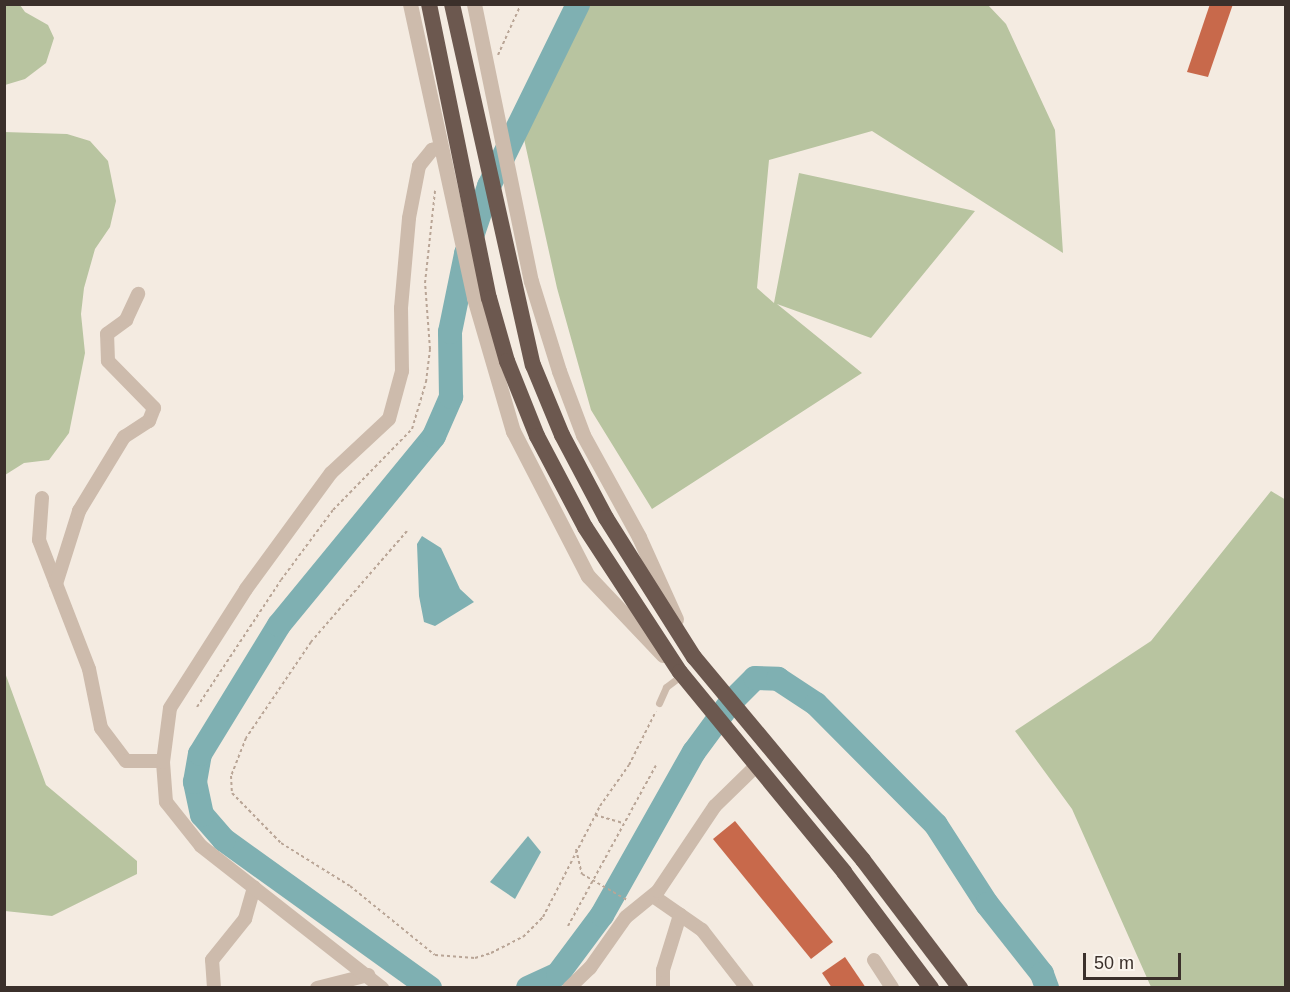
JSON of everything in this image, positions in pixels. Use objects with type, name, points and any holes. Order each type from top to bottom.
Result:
[{"type":"highway","points":[[429,4],[450,99],[481,298],[537,436],[585,527],[681,674],[755,767],[844,872],[932,987]]},
{"type":"highway","points":[[452,4],[533,365],[562,435],[606,518],[694,657],[863,860],[960,987]]},
{"type":"street","points":[[410,4],[439,148],[481,298],[513,431],[547,503],[588,576],[681,674]]},
{"type":"street","points":[[474,4],[538,303],[583,435],[639,537],[694,657]]},
{"type":"street","points":[[382,987],[201,846],[166,802],[163,761],[170,708],[246,589],[331,473],[389,419],[402,371],[401,308],[409,218],[419,166],[432,150],[439,148]]},
{"type":"street","points":[[56,584],[79,511],[124,437],[149,421],[154,408],[108,362],[107,334],[126,320],[138,294]]},
{"type":"street","points":[[42,498],[39,540],[89,669],[101,728],[126,761],[163,761]]},
{"type":"street","points":[[569,987],[590,968],[626,917],[653,896],[715,806],[755,767]]},
{"type":"street","points":[[214,987],[212,960],[245,919],[254,887]]},
{"type":"street","points":[[653,896],[702,930],[747,987]]},
{"type":"street","points":[[663,987],[663,969],[680,915]]},
{"type":"street","points":[[874,960],[892,987]]},
{"type":"street","points":[[317,987],[368,975]]},
{"type":"lane","points":[[659,703],[666,687],[681,674]]},
{"type":"path","points":[[490,77],[521,4]]},
{"type":"path","points":[[407,531],[317,634],[246,738],[231,776],[232,793],[281,843],[357,891],[435,955],[475,958],[524,936],[543,917],[576,849],[595,814],[629,765],[659,703]]},
{"type":"path","points":[[568,926],[656,765]]},
{"type":"path","points":[[595,814],[623,823]]},
{"type":"path","points":[[576,849],[582,874],[595,878],[624,898]]},
{"type":"green space","points":[[5,4],[20,5],[25,12],[48,25],[54,38],[46,63],[25,79],[5,85]]},
{"type":"green space","points":[[578,5],[988,5],[1006,24],[1055,130],[1063,253],[872,131],[769,160],[757,288],[774,303],[799,173],[975,211],[871,338],[777,304],[862,373],[652,509],[591,410],[557,288],[524,139],[564,27]]},
{"type":"green space","points":[[4,132],[67,134],[90,141],[108,161],[116,201],[110,227],[95,249],[84,288],[81,314],[85,353],[69,433],[49,460],[24,463],[5,475]]},
{"type":"green space","points":[[1271,491],[1286,500],[1285,987],[1151,987],[1072,809],[1015,731],[1151,641]]},
{"type":"green space","points":[[4,670],[46,785],[137,861],[137,874],[52,916],[5,911]]},
{"type":"water","points":[[422,536],[441,548],[460,589],[474,602],[435,626],[424,622],[419,596],[417,544]]},
{"type":"water","points":[[528,836],[541,852],[515,899],[490,882]]},
{"type":"building","points":[[1210,4],[1233,4],[1208,77],[1187,72]]},
{"type":"building","points":[[735,821],[833,942],[811,959],[713,839]]},
{"type":"building","points":[[845,957],[866,988],[832,988],[822,973]]},
{"type":"waterway","points":[[430,988],[224,840],[202,815],[195,782],[200,754],[279,625],[434,436],[451,397],[450,332],[466,254],[489,186],[578,4]]},
{"type":"waterway","points":[[528,988],[558,974],[602,915],[694,752],[730,703],[755,678],[778,679],[816,704],[936,825],[987,904],[1042,974],[1047,988]]}]
